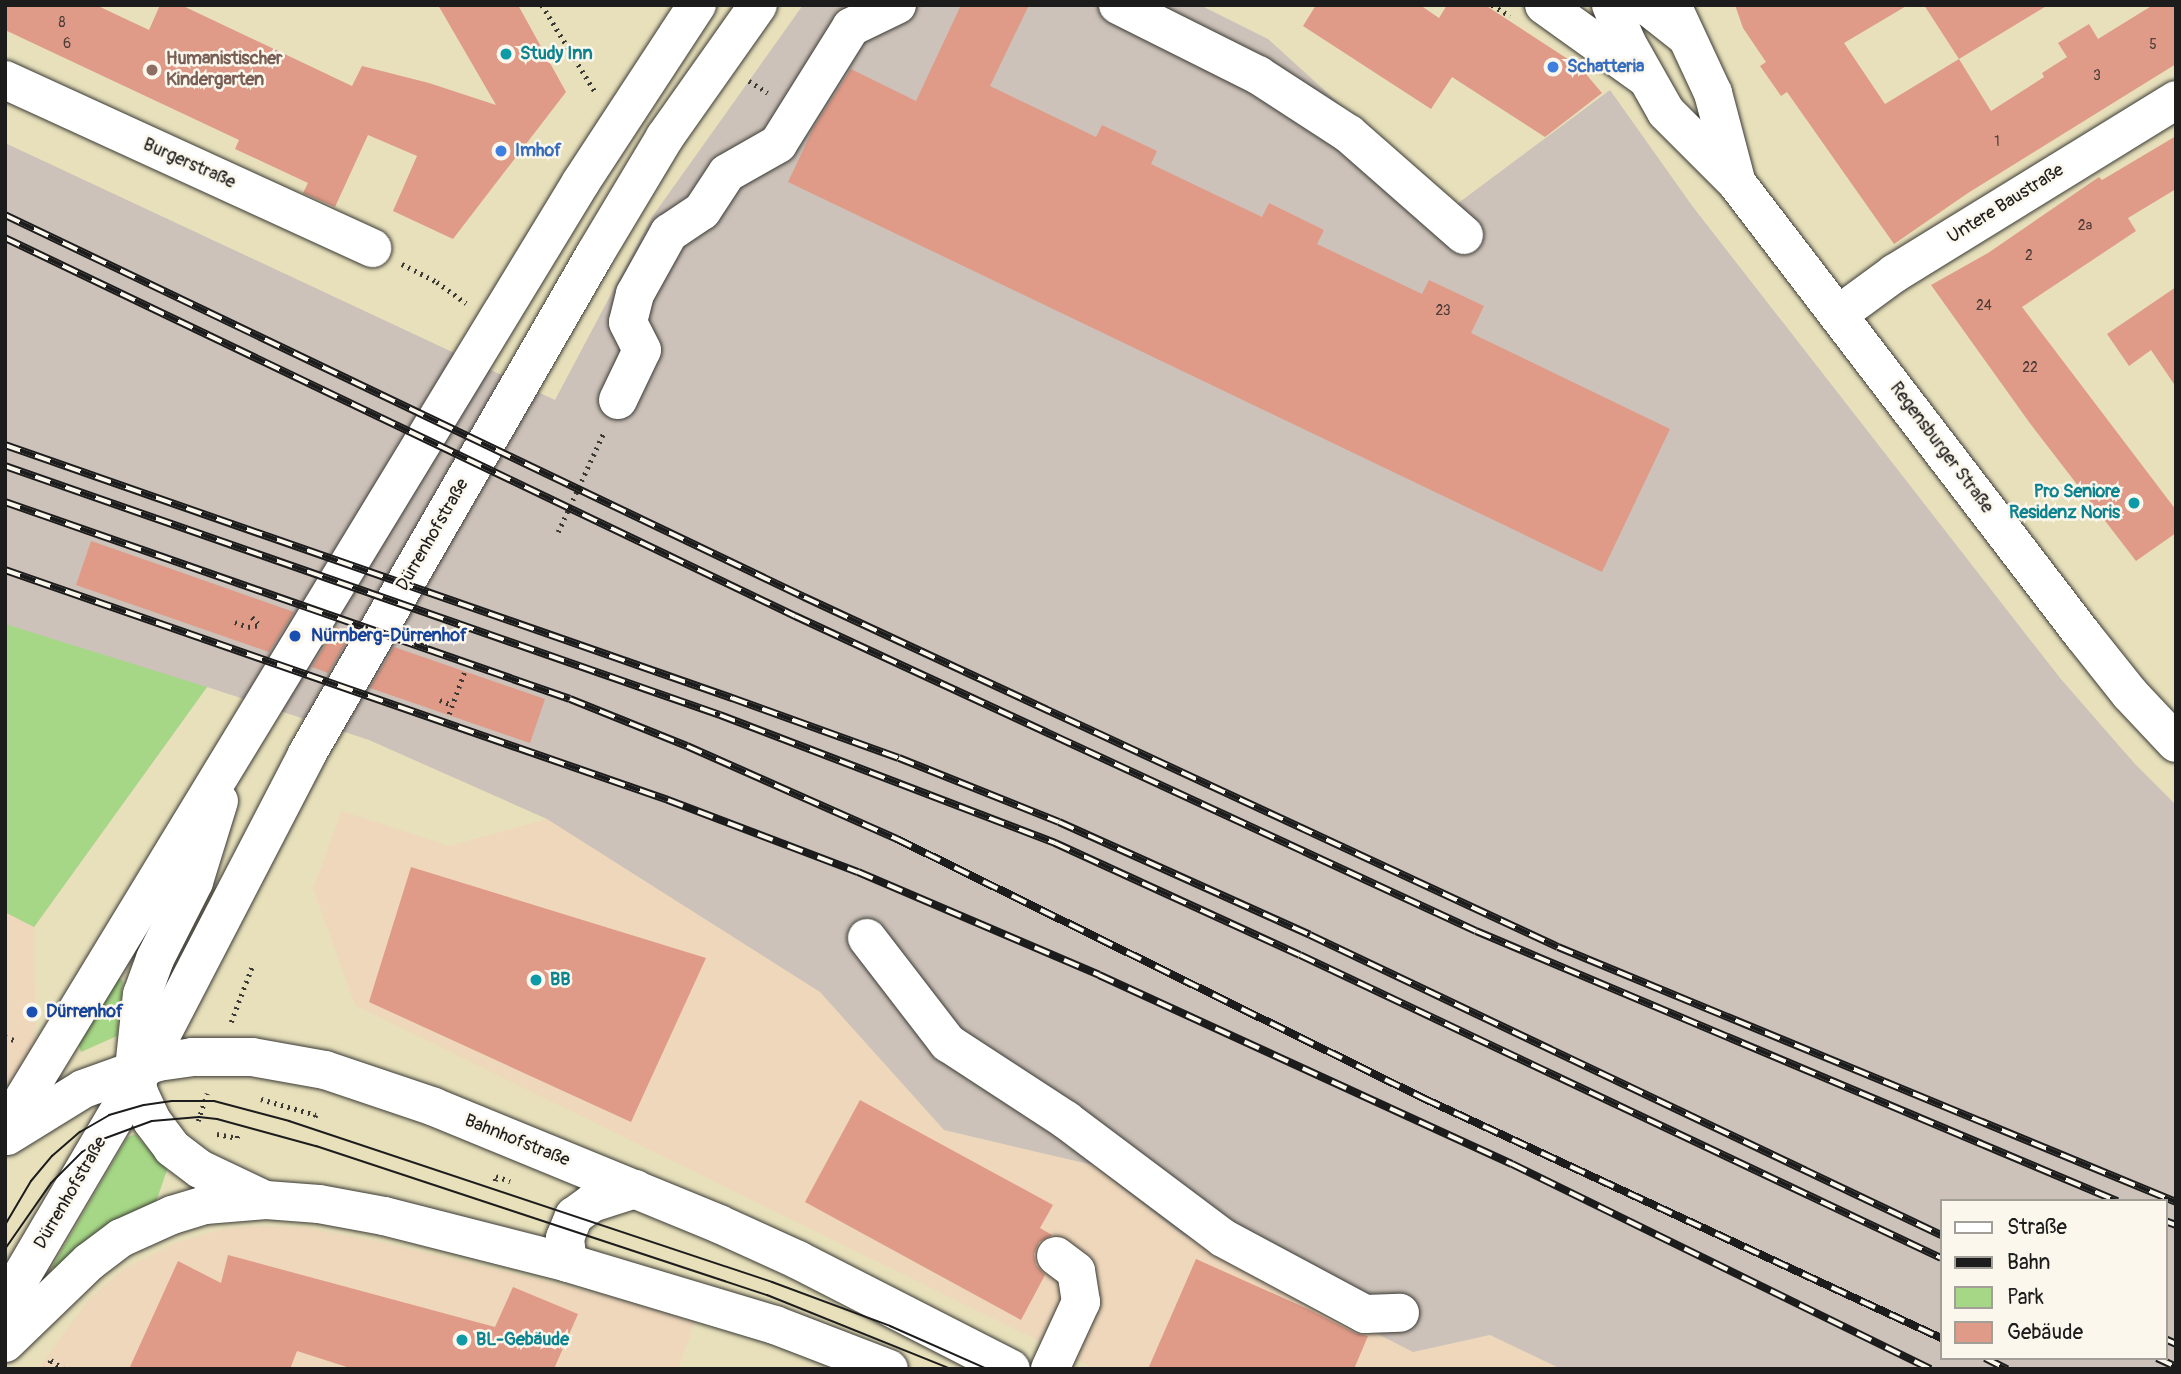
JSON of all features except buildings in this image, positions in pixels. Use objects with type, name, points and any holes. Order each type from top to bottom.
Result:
[{"type":"main road","name":"Dürrenhofstraße","points":[[5,1129],[234,748],[596,159],[697,5]]},
{"type":"main road","name":"Dürrenhofstraße","points":[[5,1304],[138,1071],[307,754],[595,254],[665,136],[758,5]]},
{"type":"main road","points":[[618,400],[642,350],[628,322],[635,294],[669,233],[702,211],[727,173],[778,144],[850,27],[897,5]]},
{"type":"main road","points":[[1118,5],[1258,75],[1349,134],[1464,235]]},
{"type":"main road","points":[[1544,5],[1646,78]]},
{"type":"main road","name":"Regensburger Straße","points":[[1611,5],[1646,78],[1666,112],[1736,182],[2083,635],[2130,694],[2176,743]]},
{"type":"main road","name":"Regensburger Straße","points":[[1646,5],[1678,20],[1713,93],[1736,182]]},
{"type":"main road","name":"Burgerstraße","points":[[5,80],[372,248]]},
{"type":"main road","name":"Untere Baustraße","points":[[1839,314],[1895,272],[2176,100]]},
{"type":"main road","name":"Dürrenhofstraße","points":[[234,748],[194,883],[145,983],[135,1032],[138,1071],[152,1121],[172,1148],[184,1158],[266,1200]]},
{"type":"main road","points":[[867,938],[948,1043],[1066,1120],[1223,1238],[1365,1314],[1400,1313]]},
{"type":"main road","name":"Bahnhofstraße","points":[[5,1137],[83,1089],[138,1071],[219,1056],[280,1061],[361,1080],[636,1189],[798,1260],[1011,1369]]},
{"type":"main road","points":[[568,1263],[565,1238],[574,1216],[592,1203],[636,1189]]},
{"type":"main road","points":[[5,1343],[89,1262],[121,1238],[197,1207],[266,1200],[319,1204],[384,1216],[568,1263],[775,1325],[888,1369]]},
{"type":"main road","points":[[1050,1369],[1081,1302],[1076,1271],[1056,1256]]},
{"type":"path","points":[[541,5],[597,94]]},
{"type":"path","points":[[742,77],[768,93]]},
{"type":"path","points":[[372,248],[437,282],[472,307]]},
{"type":"path","points":[[558,533],[618,400]]},
{"type":"path","points":[[253,617],[267,628]]},
{"type":"path","points":[[235,622],[248,627],[260,625]]},
{"type":"path","points":[[449,714],[464,673]]},
{"type":"path","points":[[440,700],[452,705]]},
{"type":"path","points":[[184,1158],[253,964]]},
{"type":"path","points":[[254,1097],[316,1115],[314,1122]]},
{"type":"path","points":[[46,1369],[51,1360],[64,1369]]},
{"type":"shaded area","points":[[803,5],[1200,5],[1268,39],[1453,207],[1610,90],[1693,207],[2060,678],[2135,764],[2176,805],[2176,1369],[1561,1369],[1490,1335],[1413,1352],[1181,1234],[1093,1165],[944,1130],[820,992],[547,819],[369,740],[207,687],[34,927],[5,912],[5,143],[555,400],[652,217]]},
{"type":"shaded area","points":[[342,811],[449,846],[547,819],[820,992],[944,1130],[1093,1165],[1181,1234],[1413,1351],[1490,1335],[1561,1369],[1096,1369],[355,1005],[313,888]]},
{"type":"shaded area","points":[[5,912],[34,927],[36,1057],[5,1109]]},
{"type":"shaded area","points":[[228,1228],[308,1228],[394,1245],[603,1295],[695,1322],[678,1369],[38,1369],[89,1299],[125,1268],[180,1241]]},
{"type":"green space","points":[[5,624],[207,687],[34,927],[5,912]]},
{"type":"green space","points":[[119,978],[123,981],[117,1036],[81,1052],[79,1045]]},
{"type":"green space","points":[[135,1134],[167,1170],[156,1202],[57,1271],[52,1267],[127,1138]]},
{"type":"tram line","points":[[5,1225],[31,1181],[52,1156],[80,1132],[109,1115],[144,1105],[172,1101],[214,1101],[289,1121],[772,1282],[890,1326],[987,1369]]},
{"type":"tram line","points":[[5,1249],[51,1183],[82,1152],[103,1139],[152,1121],[199,1117],[217,1119],[316,1146],[767,1295],[951,1369]]},
{"type":"railway","points":[[5,215],[804,597],[1558,947],[2176,1202]]},
{"type":"railway","points":[[5,238],[795,616],[1476,931],[2112,1199]]},
{"type":"railway","points":[[5,445],[732,698],[899,758],[1059,822],[1310,935],[1940,1235]]},
{"type":"railway","points":[[5,466],[720,715],[1055,843],[1300,955],[1940,1258]]},
{"type":"railway","points":[[5,502],[570,699],[687,746],[897,839],[1425,1099],[1940,1338]]},
{"type":"railway","points":[[5,570],[668,800],[858,872],[1099,975],[1512,1164],[1930,1369]]},
{"type":"railway","points":[[2167,1222],[2176,1225]]},
{"type":"railway","points":[[2167,1340],[2176,1344]]},
{"type":"railway","points":[[1989,1360],[2007,1369]]},
{"type":"railway","points":[[2161,1360],[2176,1367]]},
{"type":"place","name":"Study Inn","points":[[506,54]]},
{"type":"place","name":"Schatteria","points":[[1553,67]]},
{"type":"place","name":"Humanistischer Kindergarten","points":[[152,70]]},
{"type":"place","name":"Imhof","points":[[501,151]]},
{"type":"place","name":"Pro Seniore Residenz Noris","points":[[2134,503]]},
{"type":"place","name":"Nürnberg-Dürrenhof","points":[[295,636]]},
{"type":"place","name":"BB","points":[[536,980]]},
{"type":"place","name":"Dürrenhof","points":[[32,1012]]},
{"type":"place","name":"BL-Gebäude","points":[[462,1340]]}]
